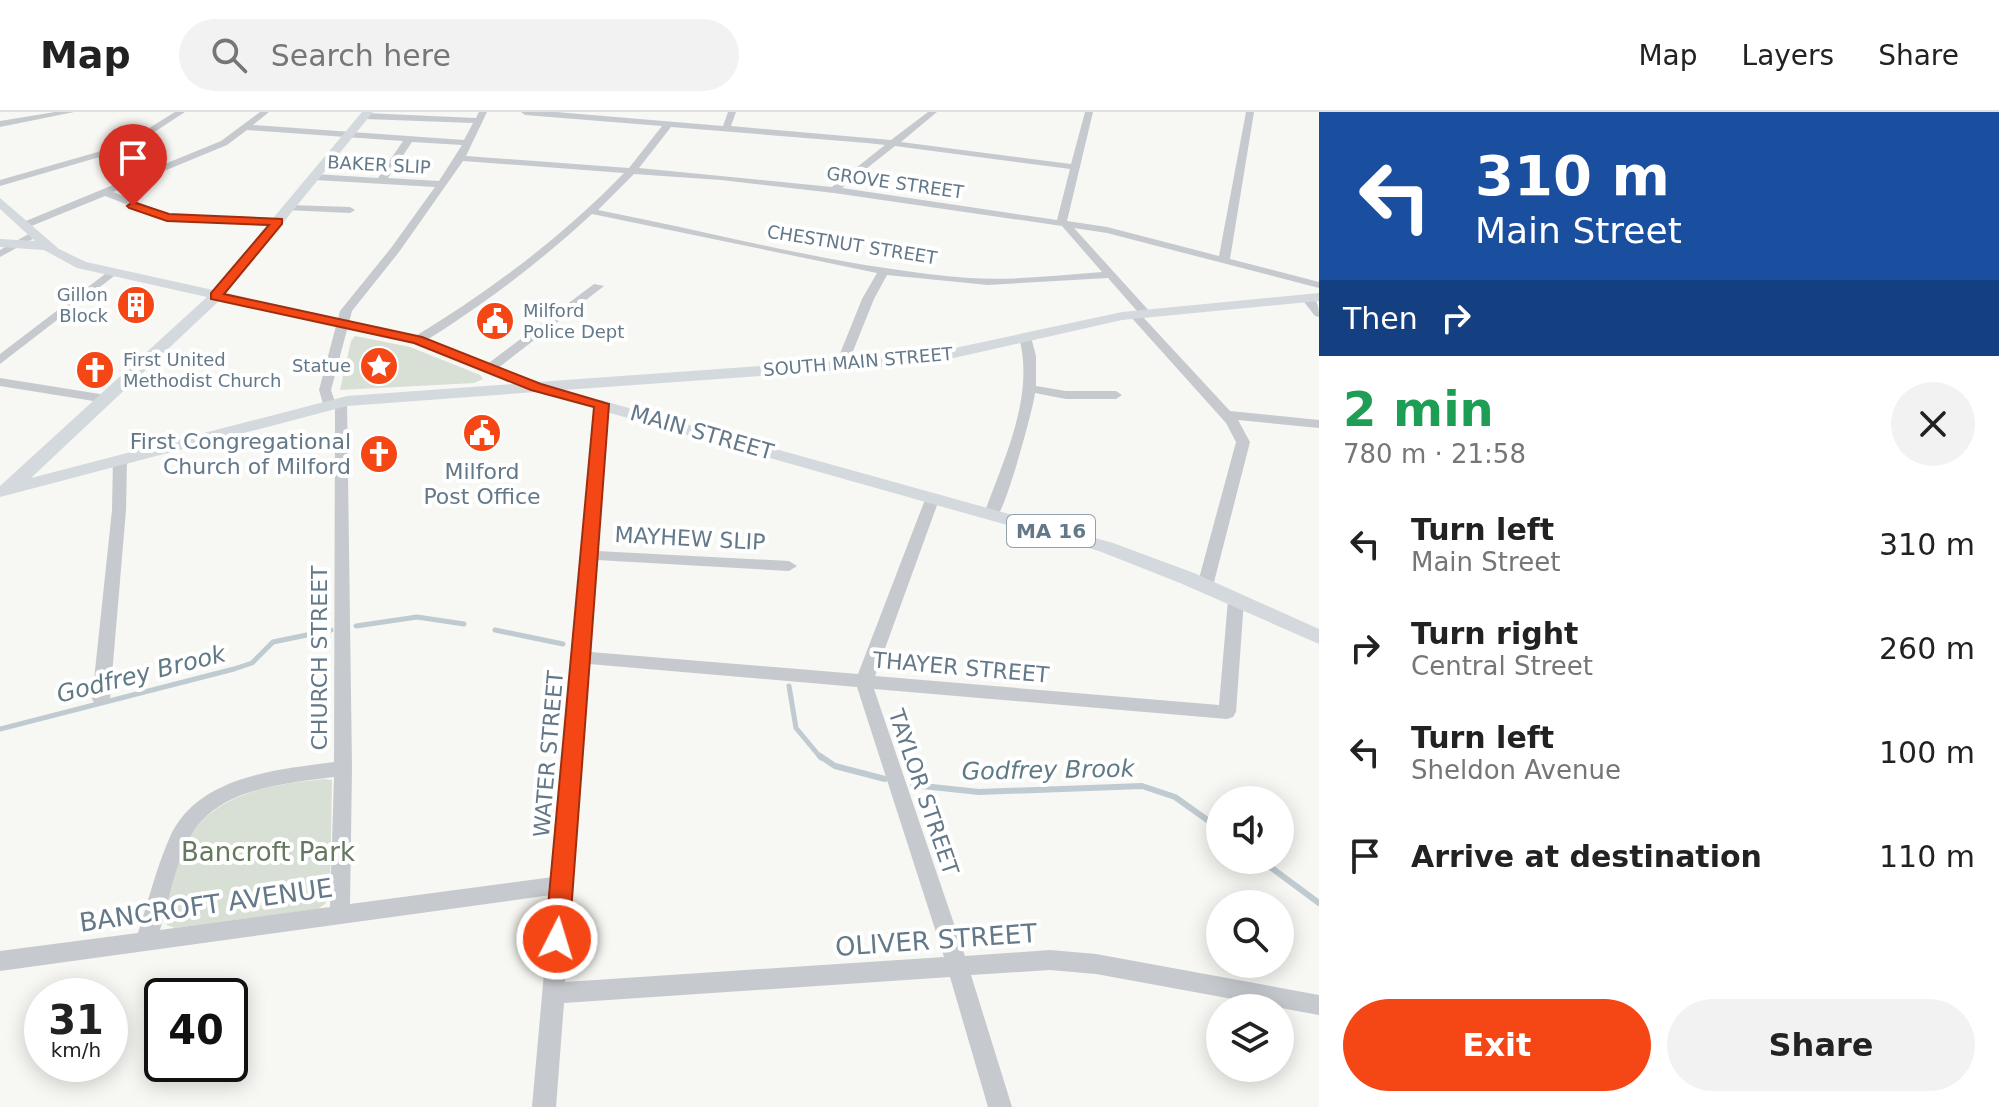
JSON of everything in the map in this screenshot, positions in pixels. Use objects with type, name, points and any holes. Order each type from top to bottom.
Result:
[{"type":"main road","points":[[2,493],[216,296],[367,114]]},
{"type":"main road","name":"MAIN STREET","points":[[0,202],[48,246],[69,260],[113,273],[418,340],[536,387],[1115,550],[1319,637]]},
{"type":"main road","points":[[0,233],[29,230]]},
{"type":"main road","points":[[0,243],[48,246]]},
{"type":"main road","name":"SOUTH MAIN STREET","points":[[2,493],[335,403],[841,366],[958,354],[1139,314],[1313,298]]},
{"type":"street","points":[[0,124],[24,115],[70,112]]},
{"type":"street","points":[[0,183],[105,154],[141,140],[181,112]]},
{"type":"street","points":[[0,254],[29,230],[104,192],[224,143],[265,112]]},
{"type":"street","points":[[525,112],[602,115],[668,124],[894,142],[1075,167]]},
{"type":"street","points":[[691,126],[698,112]]},
{"type":"street","points":[[726,128],[732,112]]},
{"type":"street","points":[[834,190],[933,112]]},
{"type":"street","points":[[1089,112],[1063,224],[1111,275],[1139,314],[1227,415],[1239,433],[1243,449],[1205,586]]},
{"type":"street","points":[[1224,260],[1250,112]]},
{"type":"street","points":[[367,114],[480,117]]},
{"type":"street","name":"CHURCH STREET","points":[[340,915],[343,768],[335,403],[325,390],[346,311],[460,158],[480,117]]},
{"type":"street","points":[[418,340],[519,274],[634,171],[668,124]]},
{"type":"street","points":[[245,127],[467,143]]},
{"type":"street","points":[[381,181],[409,139]]},
{"type":"street","points":[[105,154],[155,171]]},
{"type":"street","name":"GROVE STREET","points":[[460,158],[758,180],[1112,231],[1319,285]]},
{"type":"street","name":"BAKER SLIP","points":[[315,177],[441,184]]},
{"type":"street","points":[[104,192],[167,217],[278,221]]},
{"type":"street","points":[[289,208],[350,210]]},
{"type":"street","name":"CHESTNUT STREET","points":[[590,211],[742,246],[884,270],[983,281],[1111,275]]},
{"type":"street","points":[[841,366],[868,299],[884,270]]},
{"type":"street","points":[[0,360],[113,273]]},
{"type":"street","points":[[490,368],[598,286]]},
{"type":"street","points":[[1313,298],[1319,314]]},
{"type":"street","points":[[991,514],[1031,389],[1033,365],[1025,337]]},
{"type":"street","points":[[0,382],[106,399]]},
{"type":"street","points":[[1031,389],[1066,395],[1116,395]]},
{"type":"street","name":"WATER STREET","points":[[544,1107],[602,404]]},
{"type":"street","points":[[1227,415],[1319,424]]},
{"type":"street","points":[[101,699],[119,510],[120,460]]},
{"type":"street","points":[[865,681],[933,497]]},
{"type":"street","name":"MAYHEW SLIP","points":[[588,555],[789,566]]},
{"type":"street","name":"THAYER STREET","points":[[580,657],[1227,712],[1236,600]]},
{"type":"street","name":"TAYLOR STREET","points":[[865,681],[868,700],[958,967],[1000,1107]]},
{"type":"street","points":[[146,941],[178,840],[184,828],[206,806],[238,788],[343,768]]},
{"type":"street","name":"BANCROFT AVENUE","points":[[0,961],[562,885]]},
{"type":"street","name":"OLIVER STREET","points":[[553,993],[1042,960],[1074,961],[1319,1005]]},
{"type":"green space","points":[[355,336],[410,347],[480,375],[483,379],[474,383],[340,390],[351,341]]},
{"type":"green space","name":"Bancroft Park","points":[[332,780],[330,894],[325,904],[318,909],[175,928],[167,925],[164,913],[183,849],[199,824],[213,811],[229,801],[266,788]]},
{"type":"waterway","name":"Godfrey Brook","points":[[356,626],[417,617],[464,624]]},
{"type":"waterway","name":"Godfrey Brook","points":[[0,729],[234,669],[252,663],[273,642],[331,630]]},
{"type":"waterway","name":"Godfrey Brook","points":[[495,630],[563,644]]},
{"type":"waterway","name":"Godfrey Brook","points":[[789,686],[796,728],[821,758]]},
{"type":"waterway","name":"Godfrey Brook","points":[[820,756],[835,766],[885,779]]},
{"type":"waterway","name":"Godfrey Brook","points":[[913,785],[979,792],[1142,786],[1175,797],[1206,819]]},
{"type":"waterway","name":"Godfrey Brook","points":[[1280,874],[1319,903]]},
{"type":"place","name":"Gillon Block","points":[[136,305]]},
{"type":"place","name":"Milford Police Dept","points":[[495,321]]},
{"type":"place","name":"Statue","points":[[379,366]]},
{"type":"place","name":"First United Methodist Church","points":[[95,370]]},
{"type":"place","name":"Milford Post Office","points":[[482,433]]},
{"type":"place","name":"First Congregational Church of Milford","points":[[379,454]]},
{"type":"route","points":[[133,206],[167,217],[278,221],[216,296],[418,340],[536,387],[602,404],[557,939]]}]
